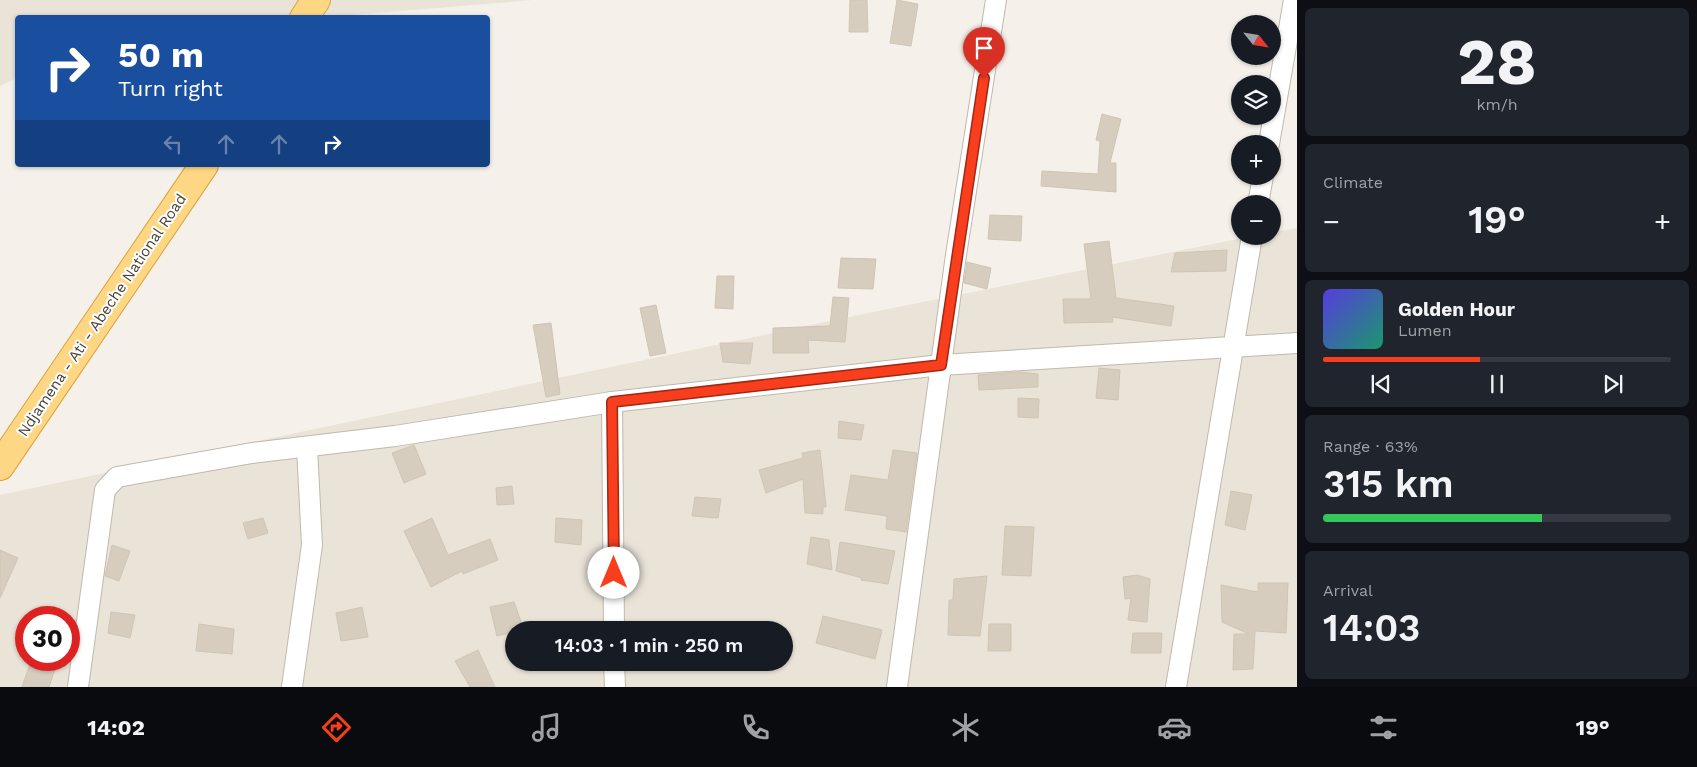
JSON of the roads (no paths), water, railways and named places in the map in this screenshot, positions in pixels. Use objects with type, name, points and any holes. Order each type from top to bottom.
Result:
[{"type":"highway","points":[[306,15],[316,0]]},
{"type":"highway","name":"Ndjamena - Ati - Abeche National Road","points":[[0,466],[203,167]]},
{"type":"street","points":[[897,687],[941,365],[996,0]]},
{"type":"street","points":[[1270,135],[1294,0]]},
{"type":"street","points":[[1176,687],[1250,245]]},
{"type":"street","points":[[78,687],[104,496],[110,482],[117,477],[252,453],[395,436],[612,402],[941,365],[1297,343]]},
{"type":"street","points":[[612,402],[614,621]]},
{"type":"street","points":[[292,687],[312,545],[307,447]]},
{"type":"street","points":[[614,671],[615,687]]}]
